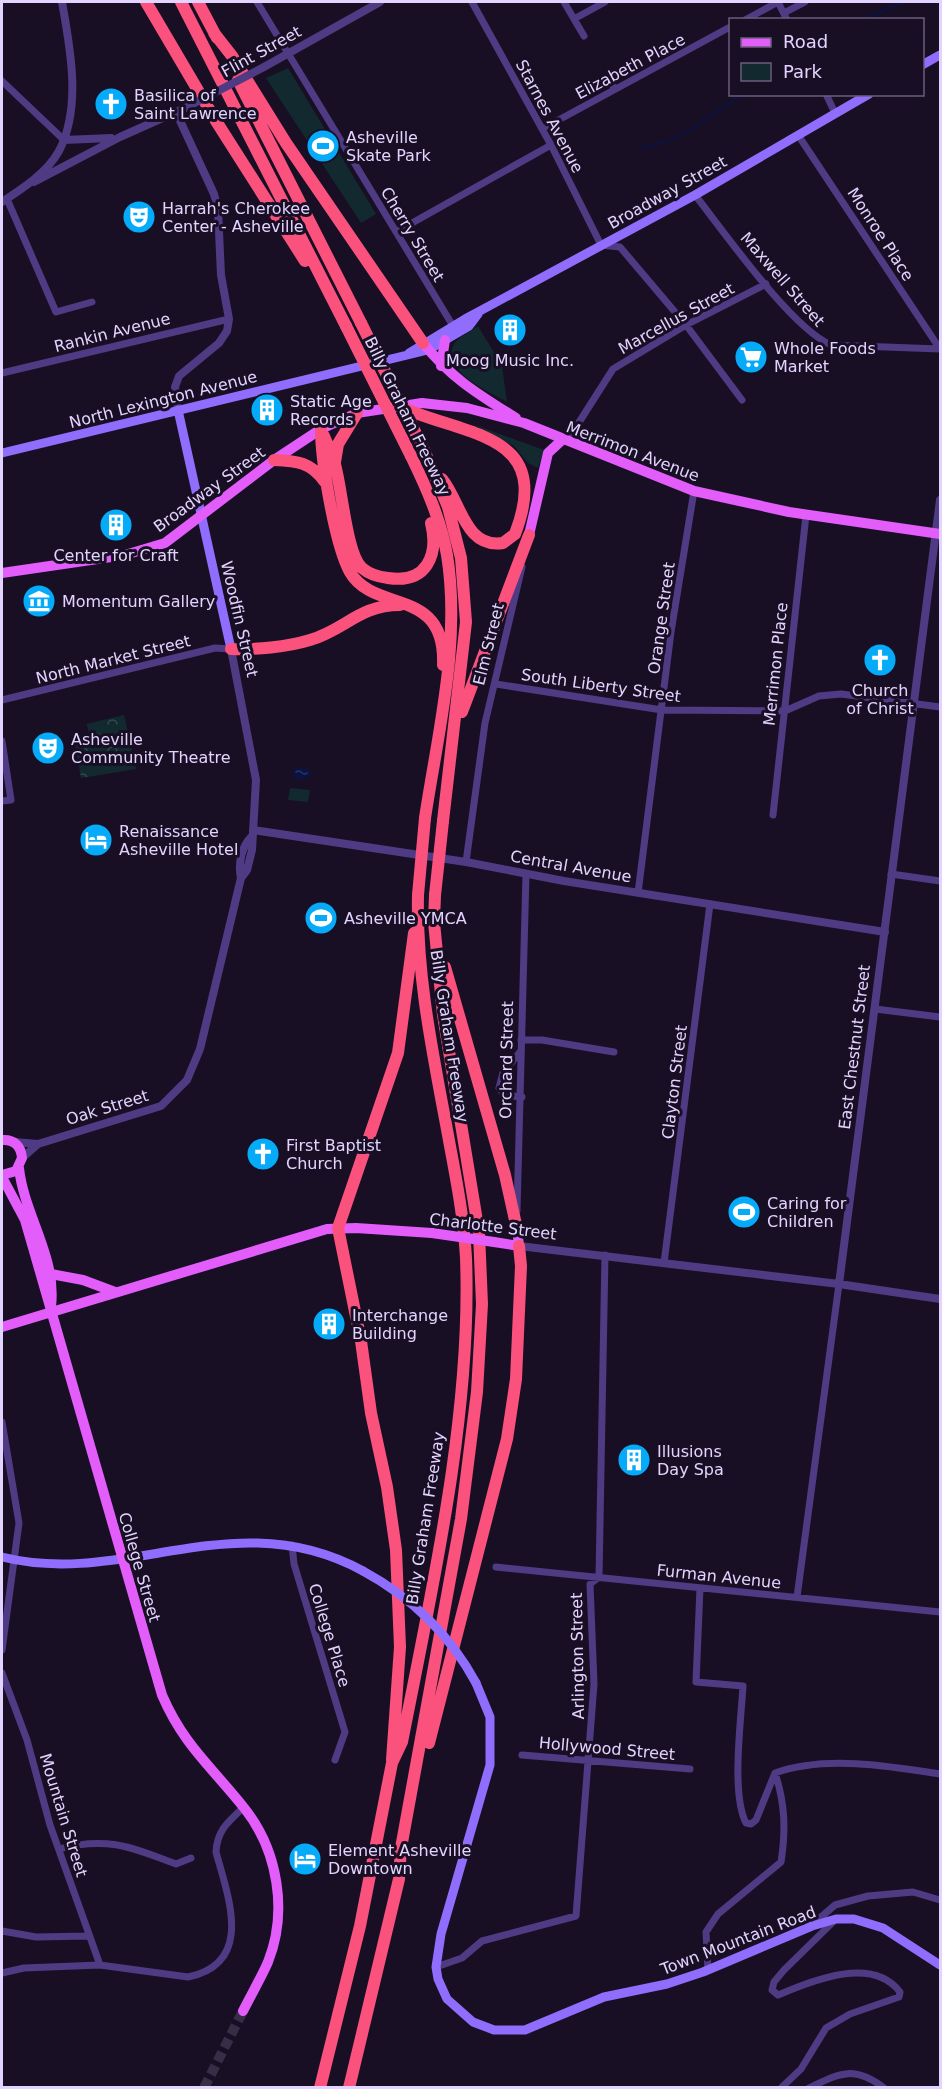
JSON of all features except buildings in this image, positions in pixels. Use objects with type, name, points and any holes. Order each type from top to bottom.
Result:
[{"type":"highway","points":[[146,2],[216,121],[289,235],[320,290],[333,299]]},
{"type":"highway","name":"Billy Graham Freeway","points":[[181,2],[421,476],[437,516],[447,553],[450,586],[452,629],[425,818],[418,911],[427,1019],[463,1223],[466,1303],[457,1433],[402,1742],[392,1763],[360,1926],[320,2088]]},
{"type":"highway","name":"Billy Graham Freeway","points":[[198,2],[362,323],[434,471],[450,517],[461,558],[465,586],[466,622],[435,895],[434,922],[443,1015],[479,1233],[482,1304],[477,1392],[461,1519],[401,1848],[399,1879],[349,2088]]},
{"type":"highway","points":[[214,33],[232,56],[286,143],[426,346]]},
{"type":"highway","points":[[397,405],[426,418],[463,428],[511,452],[519,461],[527,488],[515,534],[503,543],[480,540],[472,534],[449,488],[434,471]]},
{"type":"highway","points":[[335,462],[338,444],[357,413]]},
{"type":"highway","points":[[321,429],[335,462],[353,552],[361,568],[378,577],[400,580],[408,578],[422,570],[430,561],[434,551],[434,536],[421,476]]},
{"type":"highway","points":[[321,429],[321,458],[339,539],[350,573],[366,588],[422,612],[433,622],[441,640],[445,686]]},
{"type":"highway","points":[[274,460],[302,462],[318,472],[328,485]]},
{"type":"highway","points":[[455,730],[529,535]]},
{"type":"highway","points":[[231,649],[245,650],[311,640],[381,605],[407,605]]},
{"type":"highway","points":[[392,1763],[400,1613],[393,1518],[371,1413],[361,1341],[338,1227],[398,1053],[418,911]]},
{"type":"highway","points":[[434,922],[456,1012],[505,1174],[518,1229]]},
{"type":"highway","points":[[399,1879],[435,1719],[507,1439],[516,1379],[521,1266],[519,1246]]},
{"type":"main road","points":[[924,64],[940,56]]},
{"type":"main road","name":"Broadway Street","points":[[426,346],[453,326],[695,195],[865,96]]},
{"type":"main road","name":"Broadway Street","points":[[330,373],[409,353],[445,340],[469,326],[478,314]]},
{"type":"main road","points":[[441,366],[445,340]]},
{"type":"main road","points":[[426,346],[441,366],[458,381],[524,423]]},
{"type":"main road","name":"North Lexington Avenue","points":[[2,453],[330,373]]},
{"type":"main road","name":"Merrimon Avenue","points":[[321,429],[357,413],[397,405],[422,403],[468,408],[524,423],[694,491],[806,515],[938,534]]},
{"type":"main road","name":"Woodfin Street","points":[[178,410],[231,649]]},
{"type":"main road","name":"Broadway Street","points":[[2,573],[123,555],[165,543],[274,460],[321,429]]},
{"type":"main road","name":"Elm Street","points":[[529,535],[548,453],[562,440]]},
{"type":"main road","points":[[2,1130],[9,1141]]},
{"type":"main road","name":"College Street","points":[[9,1141],[22,1152],[21,1184],[54,1284],[50,1312]]},
{"type":"main road","points":[[2,1176],[12,1173],[21,1163]]},
{"type":"main road","name":"College Street","points":[[2,1176],[24,1220],[83,1416],[121,1557],[170,1714],[191,1748],[244,1807],[257,1827],[271,1860],[279,1909],[276,1934],[268,1962],[243,2011]]},
{"type":"main road","name":"Charlotte Street","points":[[2,1327],[338,1227],[432,1233],[519,1246]]},
{"type":"main road","name":"Orchard Street","points":[[518,1229],[519,1246]]},
{"type":"main road","points":[[51,1274],[83,1280],[115,1292]]},
{"type":"main road","points":[[2,1557],[54,1563],[121,1557],[240,1541],[292,1545]]},
{"type":"main road","name":"Town Mountain Road","points":[[292,1545],[350,1563],[397,1592],[431,1622],[457,1651],[476,1683],[490,1717],[490,1765],[441,1934],[436,1967],[441,1989],[456,2010],[483,2027],[508,2031],[525,2030],[603,1997],[667,1984],[708,1970],[812,1926],[836,1920],[854,1919],[883,1928],[940,1965]]},
{"type":"street","points":[[62,2],[71,82],[70,117],[64,140],[51,162],[30,183],[4,200],[56,312],[92,302]]},
{"type":"street","name":"Cherry Street","points":[[257,2],[453,326]]},
{"type":"street","name":"Flint Street","points":[[30,183],[120,137],[185,108],[380,2]]},
{"type":"street","name":"Starnes Avenue","points":[[472,2],[551,145],[602,245]]},
{"type":"street","points":[[564,2],[584,36]]},
{"type":"street","points":[[574,19],[605,2]]},
{"type":"street","points":[[749,18],[778,2],[785,16],[805,2]]},
{"type":"street","name":"Elizabeth Place","points":[[542,129],[729,28]]},
{"type":"street","points":[[609,80],[615,89]]},
{"type":"street","points":[[2,81],[64,140],[88,153]]},
{"type":"street","points":[[827,96],[835,113]]},
{"type":"street","points":[[176,112],[214,194],[218,210],[221,275],[229,319],[227,331],[219,343],[179,376],[175,387],[178,410]]},
{"type":"street","name":"Monroe Place","points":[[798,135],[940,349]]},
{"type":"street","name":"Flint Street","points":[[64,140],[93,141],[120,137]]},
{"type":"street","points":[[396,232],[551,145]]},
{"type":"street","name":"Maxwell Street","points":[[695,195],[766,284],[811,334],[831,345],[940,349]]},
{"type":"street","points":[[602,245],[620,247],[686,325],[742,400]]},
{"type":"street","name":"Marcellus Street","points":[[562,440],[576,427],[613,369],[686,325],[766,284]]},
{"type":"street","name":"Rankin Avenue","points":[[2,373],[229,319]]},
{"type":"street","name":"Orange Street","points":[[638,892],[694,491]]},
{"type":"street","name":"East Chestnut Street","points":[[797,1597],[891,874],[938,534],[940,500]]},
{"type":"street","name":"Merrimon Place","points":[[773,815],[806,515]]},
{"type":"street","name":"Elm Street","points":[[466,862],[485,723],[496,684],[529,535]]},
{"type":"street","name":"North Market Street","points":[[2,700],[215,648],[231,649]]},
{"type":"street","name":"Woodfin Street","points":[[179,1090],[195,1065],[241,878],[239,868],[243,848],[252,833],[256,780],[231,649]]},
{"type":"street","name":"South Liberty Street","points":[[496,684],[662,710],[785,711],[819,696],[841,694],[940,707]]},
{"type":"street","points":[[2,741],[10,800],[2,801]]},
{"type":"street","name":"Central Avenue","points":[[252,833],[466,862],[526,874],[885,932]]},
{"type":"street","name":"Orchard Street","points":[[518,1229],[522,1097],[520,1052],[526,874]]},
{"type":"street","points":[[891,874],[940,881]]},
{"type":"street","name":"Clayton Street","points":[[664,1263],[710,904]]},
{"type":"street","points":[[875,1009],[940,1017]]},
{"type":"street","points":[[521,1040],[542,1040],[614,1052]]},
{"type":"street","points":[[520,1052],[503,1073],[499,1088],[504,1095],[522,1097]]},
{"type":"street","name":"Oak Street","points":[[9,1141],[38,1144],[161,1106],[179,1090]]},
{"type":"street","name":"Oak Street","points":[[21,1163],[38,1144]]},
{"type":"street","name":"Charlotte Street","points":[[519,1246],[839,1284],[940,1299]]},
{"type":"street","name":"Arlington Street","points":[[436,1967],[462,1958],[482,1941],[576,1916],[590,1760],[594,1684],[590,1584],[599,1577],[605,1255]]},
{"type":"street","points":[[2,1422],[20,1523],[4,1617],[2,1650]]},
{"type":"street","name":"College Place","points":[[292,1545],[294,1564],[345,1732],[335,1760]]},
{"type":"street","name":"Furman Avenue","points":[[496,1567],[940,1612]]},
{"type":"street","points":[[700,1588],[696,1682],[743,1686],[738,1792],[740,1812],[746,1823],[751,1824],[756,1820],[776,1773],[794,1766],[873,1764],[940,1774]]},
{"type":"street","name":"Mountain Street","points":[[2,1673],[27,1740],[58,1849],[100,1965]]},
{"type":"street","name":"Hollywood Street","points":[[522,1755],[690,1769]]},
{"type":"street","points":[[708,1970],[706,1932],[718,1914],[781,1862],[785,1820],[783,1797],[776,1773]]},
{"type":"street","points":[[2,1973],[24,1968],[100,1965],[188,1977],[202,1974],[223,1958],[233,1922],[216,1852],[216,1840],[223,1827],[244,1807]]},
{"type":"street","points":[[58,1849],[85,1842],[102,1842],[149,1854],[176,1864],[191,1858]]},
{"type":"street","points":[[812,1926],[836,1905],[868,1896],[913,1892],[940,1900]]},
{"type":"street","points":[[781,2088],[801,2069],[826,2028],[850,2014],[899,1997],[900,1992],[894,1984],[853,1972],[807,1983],[778,1995],[772,1990],[774,1982],[784,1970],[836,1920]]},
{"type":"street","points":[[2,1931],[36,1937],[89,1936]]},
{"type":"street","points":[[809,2088],[852,2072],[870,2078],[884,2088]]},
{"type":"green space","name":"Asheville Skate Park","points":[[288,68],[376,214],[361,223],[266,78]]},
{"type":"green space","points":[[478,326],[502,366],[507,402],[470,380],[454,364],[451,355],[453,346],[461,337]]},
{"type":"green space","points":[[472,424],[544,450],[538,468],[528,463],[514,446]]},
{"type":"green space","points":[[124,715],[136,769],[81,778],[75,743],[90,739],[87,724]]},
{"type":"green space","points":[[290,788],[310,790],[308,802],[288,800]]},
{"type":"water","points":[[296,767],[310,770],[311,776],[296,780],[293,774]]},
{"type":"waterway","points":[[866,18],[904,2]]},
{"type":"waterway","points":[[642,148],[682,134],[739,96]]},
{"type":"tunnel","points":[[204,2088],[243,2011]]},
{"type":"place","name":"Basilica of Saint Lawrence","points":[[111,104]]},
{"type":"place","name":"Asheville Skate Park","points":[[323,146]]},
{"type":"place","name":"Harrah's Cherokee Center - Asheville","points":[[139,217]]},
{"type":"place","name":"Moog Music Inc.","points":[[510,330]]},
{"type":"place","name":"Whole Foods Market","points":[[751,357]]},
{"type":"place","name":"Static Age Records","points":[[267,410]]},
{"type":"place","name":"Center for Craft","points":[[116,525]]},
{"type":"place","name":"Momentum Gallery","points":[[39,601]]},
{"type":"place","name":"Church of Christ","points":[[880,660]]},
{"type":"place","name":"Asheville Community Theatre","points":[[48,748]]},
{"type":"place","name":"Renaissance Asheville Hotel","points":[[96,840]]},
{"type":"place","name":"Asheville YMCA","points":[[321,918]]},
{"type":"place","name":"First Baptist Church","points":[[263,1154]]},
{"type":"place","name":"Caring for Children","points":[[744,1212]]},
{"type":"place","name":"Interchange Building","points":[[329,1324]]},
{"type":"place","name":"Illusions Day Spa","points":[[634,1460]]},
{"type":"place","name":"Element Asheville Downtown","points":[[305,1859]]}]
